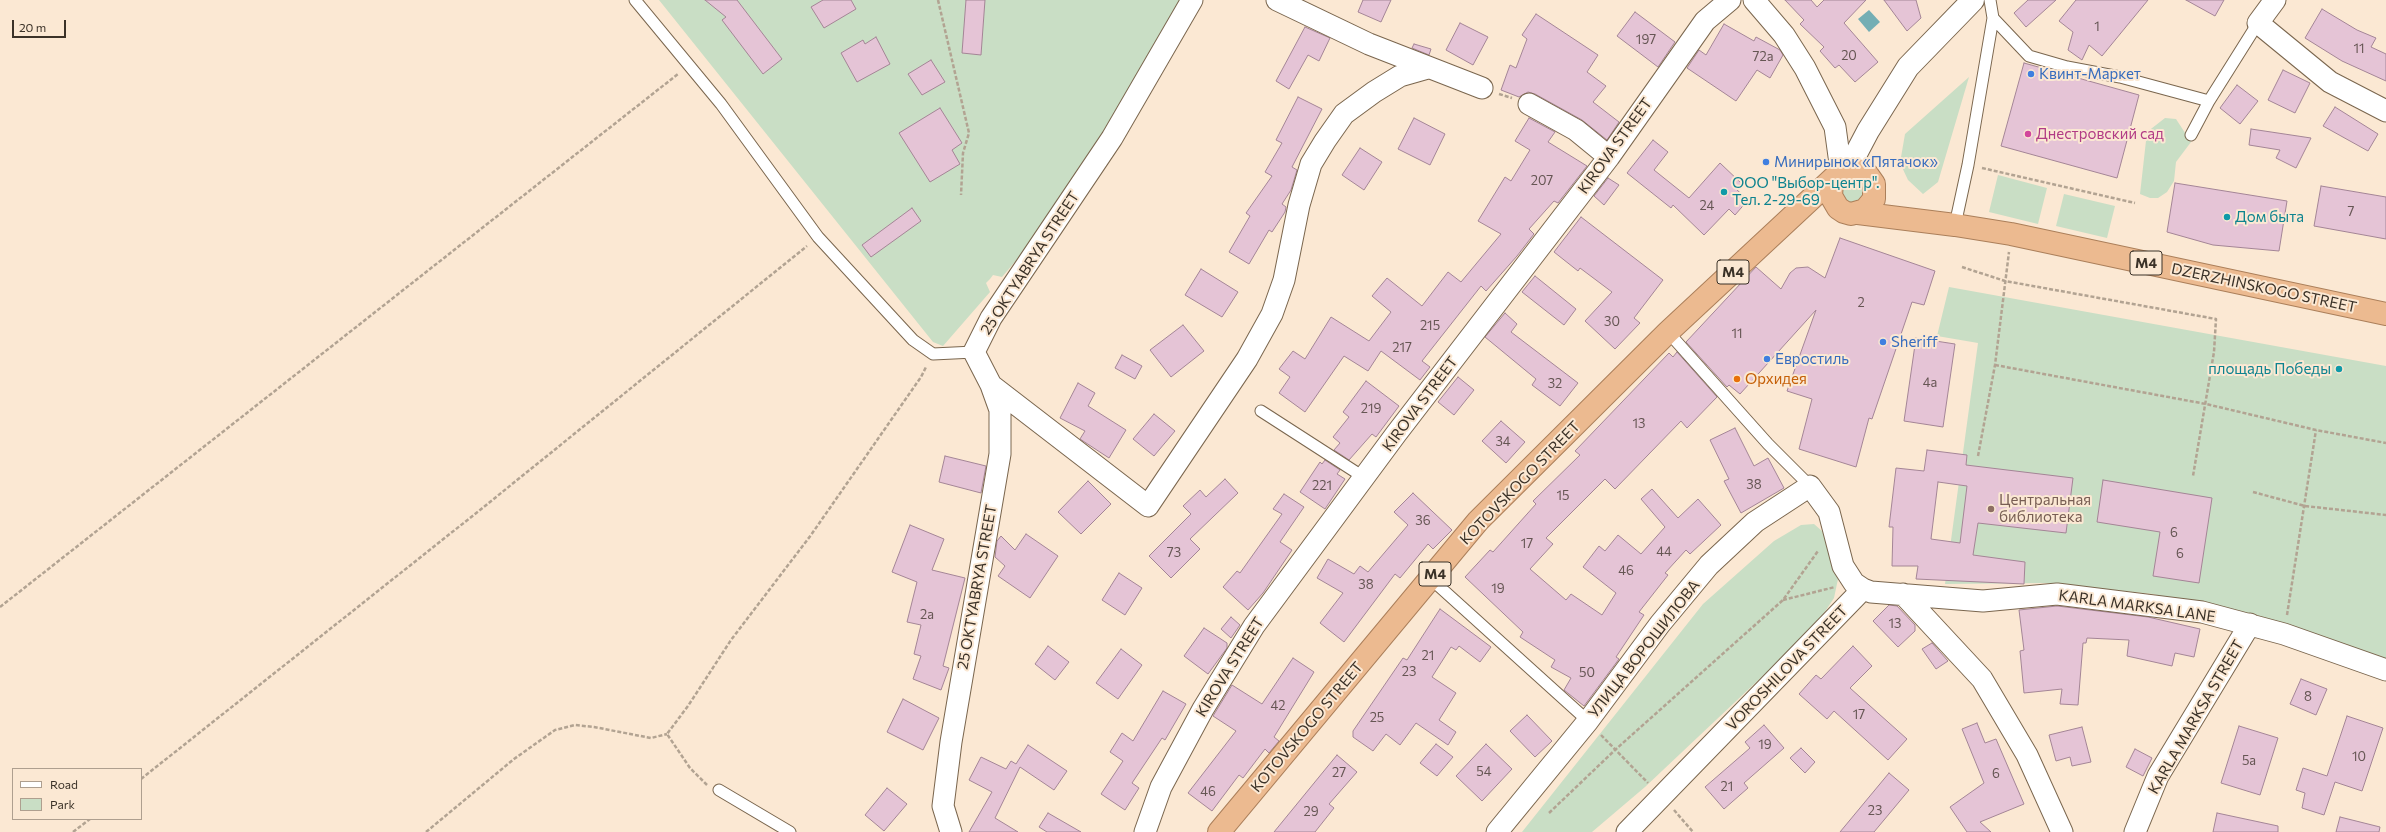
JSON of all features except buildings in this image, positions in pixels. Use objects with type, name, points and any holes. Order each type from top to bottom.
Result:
[{"type":"highway","points":[[1873,181],[1874,199],[1865,210],[1851,212],[1834,203],[1831,196],[1841,174],[1862,170],[1873,181],[1906,218]]},
{"type":"highway","name":"KOTOVSKOGO STREET","points":[[1219,832],[1478,522],[1668,332],[1797,211],[1841,174]]},
{"type":"highway","name":"M4","points":[[1797,211],[1851,212],[1906,218]]},
{"type":"highway","name":"DZERZHINSKOGO STREET","points":[[1906,218],[2011,234],[2386,314]]},
{"type":"street","name":"25 OKTYABRYA STREET","points":[[951,832],[943,806],[951,742],[1000,454],[1000,410],[991,385],[974,352],[991,318],[1112,138],[1192,0]]},
{"type":"street","points":[[1277,0],[1369,44],[1482,88]]},
{"type":"street","name":"KIROVA STREET","points":[[1145,832],[1161,787],[1203,709],[1254,626],[1365,478],[1396,434],[1609,157],[1705,21],[1730,0]]},
{"type":"street","points":[[1754,0],[1784,35],[1806,68],[1835,127],[1841,174]]},
{"type":"street","name":"KOTOVSKOGO STREET","points":[[1841,174],[1908,67],[1973,0]]},
{"type":"street","points":[[2266,8],[2330,82],[2386,111]]},
{"type":"street","points":[[991,385],[1148,506],[1247,359],[1272,314],[1284,280],[1299,205],[1309,171],[1325,141],[1344,114],[1374,92],[1400,76],[1428,68]]},
{"type":"street","points":[[1529,104],[1576,130],[1609,157]]},
{"type":"street","points":[[1868,131],[1873,181]]},
{"type":"street","points":[[1810,486],[1821,498],[1829,512],[1843,566],[1858,586]]},
{"type":"street","name":"УЛИЦА ВОРОШИЛОВА","points":[[1497,832],[1588,721],[1660,624],[1709,565],[1755,522],[1810,486]]},
{"type":"street","name":"KARLA MARKSA LANE","points":[[1858,586],[1872,592],[1983,601],[2057,594],[2202,612],[2284,634],[2386,670]]},
{"type":"street","name":"VOROSHILOVA STREET","points":[[1628,832],[1858,586]]},
{"type":"street","points":[[1903,594],[1982,679],[2027,755],[2062,832]]},
{"type":"street","name":"KARLA MARKSA STREET","points":[[2135,832],[2158,776],[2250,624]]},
{"type":"lane","points":[[635,0],[721,104],[818,237],[913,340],[933,354],[974,352]]},
{"type":"lane","points":[[1955,225],[1968,165],[1993,18],[1990,0]]},
{"type":"lane","points":[[2191,136],[2209,101],[2266,8]]},
{"type":"lane","points":[[1993,18],[2029,56],[2067,67],[2120,77],[2209,101]]},
{"type":"lane","points":[[1668,332],[1768,444],[1810,486]]},
{"type":"lane","points":[[1262,410],[1365,478]]},
{"type":"lane","points":[[1431,579],[1588,721]]},
{"type":"lane","points":[[719,790],[790,832]]},
{"type":"path","points":[[938,0],[969,133],[963,153],[961,195]]},
{"type":"path","points":[[0,607],[689,65]]},
{"type":"path","points":[[1482,88],[1529,104]]},
{"type":"path","points":[[1968,165],[2135,204]]},
{"type":"path","points":[[1978,456],[1995,365],[2011,234]]},
{"type":"path","points":[[142,777],[474,515],[818,237]]},
{"type":"path","points":[[1962,267],[2005,280],[2216,320],[2214,352],[2193,476]]},
{"type":"path","points":[[426,832],[514,759],[555,730],[575,725],[594,727],[651,738],[667,734],[688,706],[731,640],[811,535],[917,384],[933,354]]},
{"type":"path","points":[[1995,365],[2206,404],[2316,430],[2386,443]]},
{"type":"path","points":[[2284,634],[2316,430]]},
{"type":"path","points":[[2253,492],[2305,506],[2386,515]]},
{"type":"path","points":[[1549,813],[1615,750],[1783,600],[1833,531]]},
{"type":"path","points":[[1783,600],[1858,586]]},
{"type":"path","points":[[1588,721],[1662,797],[1693,832]]},
{"type":"path","points":[[667,734],[690,768],[706,785],[719,790]]},
{"type":"path","points":[[73,832],[89,820]]},
{"type":"green space","points":[[659,0],[1184,0],[1109,132],[1035,238],[1002,277],[993,275],[986,283],[990,292],[943,346],[933,342]]},
{"type":"green space","points":[[1969,77],[1938,182],[1923,194],[1908,180],[1900,163],[1905,134]]},
{"type":"green space","points":[[2165,118],[2176,119],[2191,142],[2176,162],[2174,181],[2167,192],[2158,198],[2150,198],[2140,194],[2147,132]]},
{"type":"green space","points":[[1852,173],[1870,192],[1850,208],[1835,187]]},
{"type":"green space","points":[[1998,175],[2047,188],[2038,224],[1989,212]]},
{"type":"green space","points":[[2064,194],[2115,206],[2107,238],[2056,226]]},
{"type":"green space","points":[[1949,287],[2386,366],[2386,666],[2292,632],[2153,594],[2046,583],[1945,584],[1978,343],[1937,336]]},
{"type":"green space","points":[[1814,524],[1822,531],[1832,552],[1838,579],[1834,598],[1824,613],[1786,654],[1645,787],[1592,832],[1522,832],[1703,604],[1774,541],[1801,525]]},
{"type":"water","points":[[1869,10],[1880,22],[1869,32],[1858,19]]},
{"type":"place","name":"Квинт-Маркет","points":[[2031,74]]},
{"type":"place","name":"Днестровский сад","points":[[2028,134]]},
{"type":"place","name":"Минирынок «Пятачок»","points":[[1766,162]]},
{"type":"place","name":"ООО \"Выбор-центр\". Тел. 2-29-69","points":[[1724,192]]},
{"type":"place","name":"Дом быта","points":[[2227,217]]},
{"type":"place","name":"Sheriff","points":[[1883,342]]},
{"type":"place","name":"Евростиль","points":[[1767,359]]},
{"type":"place","name":"площадь Победы","points":[[2339,369]]},
{"type":"place","name":"Орхидея","points":[[1737,379]]},
{"type":"place","name":"Центральная библиотека","points":[[1991,509]]}]
